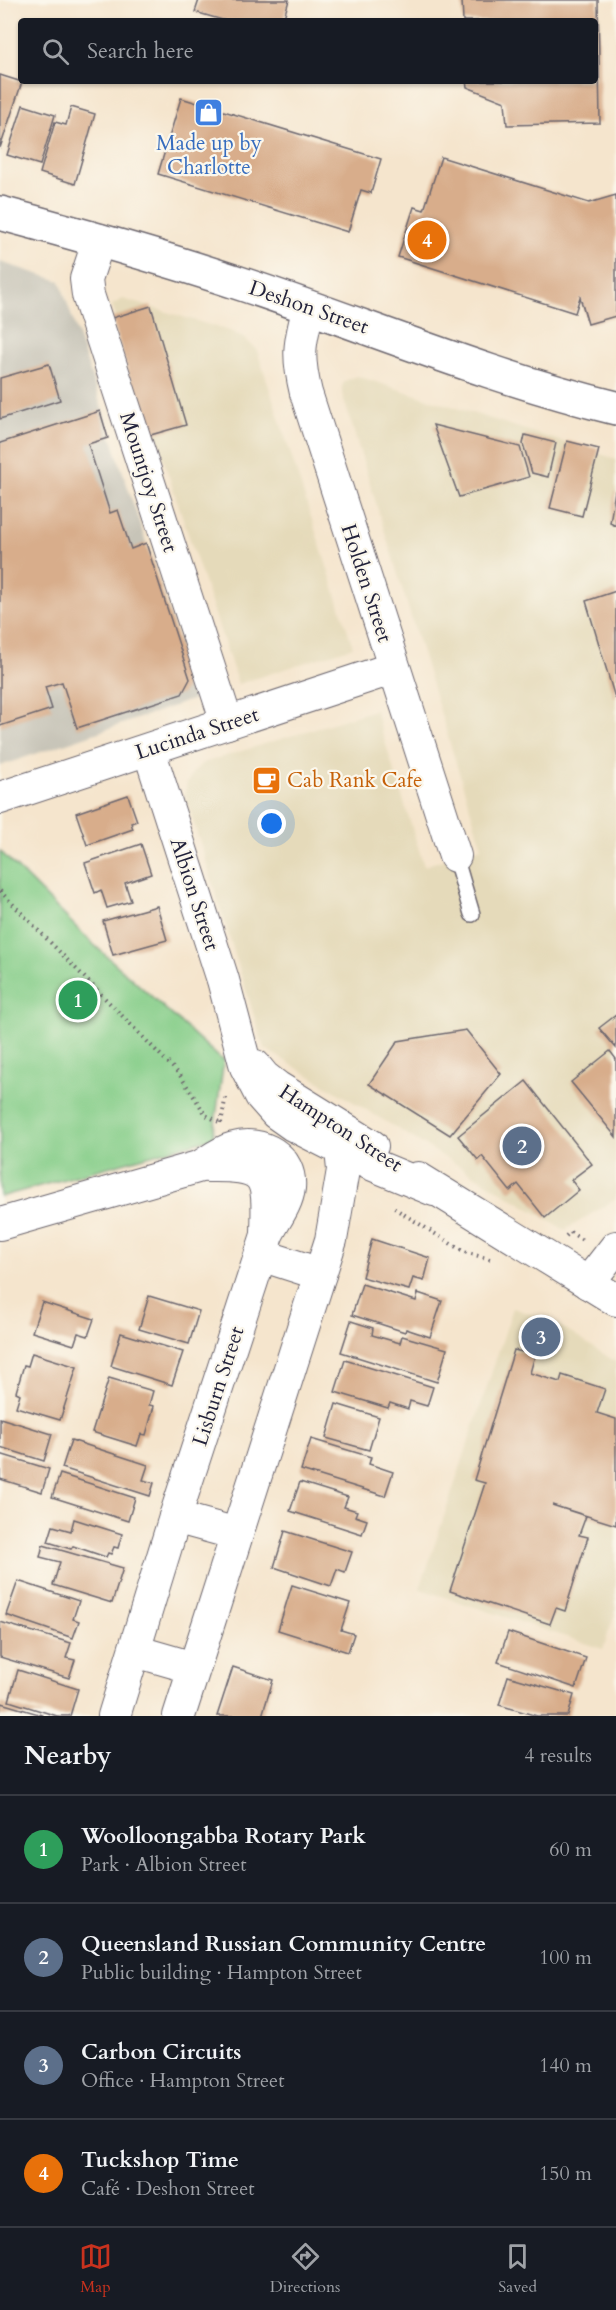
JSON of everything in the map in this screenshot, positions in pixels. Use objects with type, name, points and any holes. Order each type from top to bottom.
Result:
[{"type":"street","name":"Deshon Street","points":[[0,213],[234,281],[447,356],[616,408]]},
{"type":"street","name":"Mountjoy Street","points":[[99,240],[86,279],[88,295],[227,723]]},
{"type":"street","name":"Holden Street","points":[[309,307],[301,335],[300,367],[455,856]]},
{"type":"street","name":"Lucinda Street","points":[[0,798],[394,668]]},
{"type":"street","name":"Albion Street","points":[[149,750],[223,980],[241,1063]]},
{"type":"street","name":"Hampton Street","points":[[241,1063],[261,1096],[276,1113],[293,1125],[379,1168],[434,1190]]},
{"type":"street","name":"Hampton Street","points":[[241,1063],[364,1140],[434,1190],[616,1300]]},
{"type":"street","name":"Lisburn Street","points":[[0,1224],[201,1166],[229,1150],[245,1146],[262,1148],[277,1157],[287,1172],[288,1191],[264,1245],[175,1517],[114,1716]]},
{"type":"street","points":[[179,1716],[331,1240],[344,1170],[341,1150]]},
{"type":"street","points":[[331,1240],[360,1190],[379,1168]]},
{"type":"street","points":[[264,1245],[320,1274]]},
{"type":"street","points":[[588,1283],[616,1247]]},
{"type":"street","points":[[175,1517],[237,1534]]},
{"type":"street","points":[[135,1651],[194,1668]]},
{"type":"lane","points":[[455,856],[472,914]]},
{"type":"path","points":[[0,891],[179,1074],[201,1110],[211,1119],[230,1124]]},
{"type":"path","points":[[220,1131],[241,1063]]},
{"type":"shaded area","points":[[0,262],[60,281],[197,698],[0,766]]},
{"type":"shaded area","points":[[123,299],[233,332],[257,350],[353,647],[238,684],[112,305]]},
{"type":"shaded area","points":[[357,376],[616,459],[616,1199],[565,1230],[264,1048],[185,794],[187,783],[193,772],[203,763],[375,710],[424,866],[482,847],[342,393],[345,381]]},
{"type":"shaded area","points":[[513,1308],[555,1323],[616,1362],[616,1610],[603,1649],[420,1589]]},
{"type":"green space","points":[[0,851],[91,942],[221,1059],[224,1059],[213,1138],[0,1197]]},
{"type":"building","points":[[199,0],[289,0],[284,18],[216,18],[195,12]]},
{"type":"building","points":[[462,0],[598,0],[600,123],[507,125],[505,102],[467,87],[466,84],[598,84],[598,18],[463,18]]},
{"type":"building","points":[[0,75],[21,84],[0,148]]},
{"type":"building","points":[[181,98],[381,159],[371,193],[361,190],[348,232],[158,174]]},
{"type":"building","points":[[23,105],[55,115],[40,165],[7,155]]},
{"type":"building","points":[[71,107],[95,114],[75,184],[40,173],[55,122],[66,125]]},
{"type":"building","points":[[441,157],[589,203],[616,195],[616,316],[588,324],[580,297],[575,313],[398,257],[414,207],[424,210]]},
{"type":"building","points":[[151,306],[186,425],[147,436],[112,318]]},
{"type":"building","points":[[49,364],[60,400],[0,419],[0,378]]},
{"type":"building","points":[[100,411],[108,438],[88,444],[110,513],[118,510],[131,549],[146,543],[190,679],[182,694],[77,728],[62,682],[45,687],[52,709],[0,726],[0,443]]},
{"type":"building","points":[[433,425],[520,447],[529,477],[459,497]]},
{"type":"building","points":[[525,435],[556,443],[548,477],[532,473],[523,444]]},
{"type":"building","points":[[567,441],[599,449],[582,516],[550,508]]},
{"type":"building","points":[[616,491],[616,526],[610,523]]},
{"type":"building","points":[[616,591],[616,698],[615,698],[586,601]]},
{"type":"building","points":[[128,795],[137,821],[131,823],[133,829],[87,845],[76,813]]},
{"type":"building","points":[[141,844],[151,874],[125,883],[131,901],[107,908],[101,890],[95,893],[85,863]]},
{"type":"building","points":[[157,906],[167,940],[113,955],[103,921]]},
{"type":"building","points":[[616,1015],[616,1048],[599,1028]]},
{"type":"building","points":[[466,1030],[501,1074],[450,1135],[369,1084],[398,1041]]},
{"type":"building","points":[[610,1051],[616,1059],[616,1137],[571,1082]]},
{"type":"building","points":[[526,1081],[592,1164],[571,1180],[579,1190],[545,1218],[518,1184],[510,1191],[482,1156],[478,1160],[458,1136]]},
{"type":"building","points":[[372,1239],[430,1258],[424,1281],[413,1278],[409,1290],[362,1277]]},
{"type":"building","points":[[362,1284],[416,1301],[418,1293],[442,1301],[430,1337],[406,1329],[405,1332],[352,1315]]},
{"type":"building","points":[[149,1296],[199,1311],[189,1344],[139,1329]]},
{"type":"building","points":[[42,1302],[94,1319],[88,1336],[78,1333],[74,1345],[32,1332]]},
{"type":"building","points":[[351,1321],[373,1328],[372,1335],[400,1343],[402,1336],[447,1349],[437,1382],[341,1352]]},
{"type":"building","points":[[121,1333],[183,1352],[172,1385],[111,1366]]},
{"type":"building","points":[[514,1350],[535,1355],[530,1373],[560,1382],[562,1375],[605,1389],[597,1413],[616,1419],[616,1525],[552,1505],[586,1516],[579,1535],[588,1537],[565,1611],[556,1608],[550,1624],[450,1591],[485,1483],[474,1480]]},
{"type":"building","points":[[32,1353],[77,1367],[60,1420],[16,1407],[20,1394],[16,1392],[24,1365],[28,1366]]},
{"type":"building","points":[[345,1360],[433,1387],[427,1406],[410,1401],[408,1409],[390,1403],[388,1408],[335,1392]]},
{"type":"building","points":[[109,1378],[153,1391],[149,1405],[154,1406],[146,1435],[141,1434],[137,1446],[92,1432]]},
{"type":"building","points":[[336,1404],[379,1417],[369,1450],[326,1438]]},
{"type":"building","points":[[0,1418],[52,1434],[44,1461],[0,1447]]},
{"type":"building","points":[[311,1439],[371,1457],[369,1464],[393,1472],[385,1496],[301,1470]]},
{"type":"building","points":[[71,1440],[148,1465],[143,1480],[154,1483],[150,1496],[62,1468]]},
{"type":"building","points":[[0,1454],[49,1469],[42,1492],[0,1479]]},
{"type":"building","points":[[60,1474],[135,1498],[128,1521],[52,1497]]},
{"type":"building","points":[[300,1482],[348,1497],[344,1507],[357,1511],[355,1516],[367,1520],[362,1534],[290,1511]]},
{"type":"building","points":[[74,1519],[122,1534],[118,1548],[114,1547],[111,1554],[108,1553],[106,1557],[73,1546],[71,1549],[48,1542],[53,1526],[71,1531]]},
{"type":"building","points":[[285,1531],[352,1552],[345,1572],[337,1569],[331,1586],[274,1567]]},
{"type":"building","points":[[43,1545],[123,1568],[112,1603],[53,1585],[60,1562],[40,1557]]},
{"type":"building","points":[[18,1581],[79,1601],[73,1619],[79,1621],[73,1638],[6,1615]]},
{"type":"building","points":[[292,1585],[350,1603],[341,1630],[354,1634],[348,1652],[278,1630]]},
{"type":"building","points":[[0,1622],[71,1643],[66,1658],[75,1660],[69,1678],[0,1657]]},
{"type":"building","points":[[508,1632],[586,1658],[576,1688],[498,1662]]},
{"type":"building","points":[[233,1667],[273,1680],[262,1716],[217,1716]]},
{"type":"building","points":[[18,1670],[78,1689],[70,1716],[57,1716],[9,1701]]},
{"type":"building","points":[[508,1676],[574,1695],[568,1716],[537,1716],[499,1705]]},
{"type":"building","points":[[1,1703],[42,1715],[42,1716],[0,1716]]},
{"type":"place","name":"Made up by Charlotte","points":[[209,112]]},
{"type":"place","name":"Tuckshop Time","points":[[427,240]]},
{"type":"place","name":"Cab Rank Cafe","points":[[266,780]]},
{"type":"place","name":"Woolloongabba Rotary Park","points":[[78,1000]]},
{"type":"place","name":"Queensland Russian Community Centre","points":[[522,1146]]},
{"type":"place","name":"Carbon Circuits","points":[[541,1337]]}]
